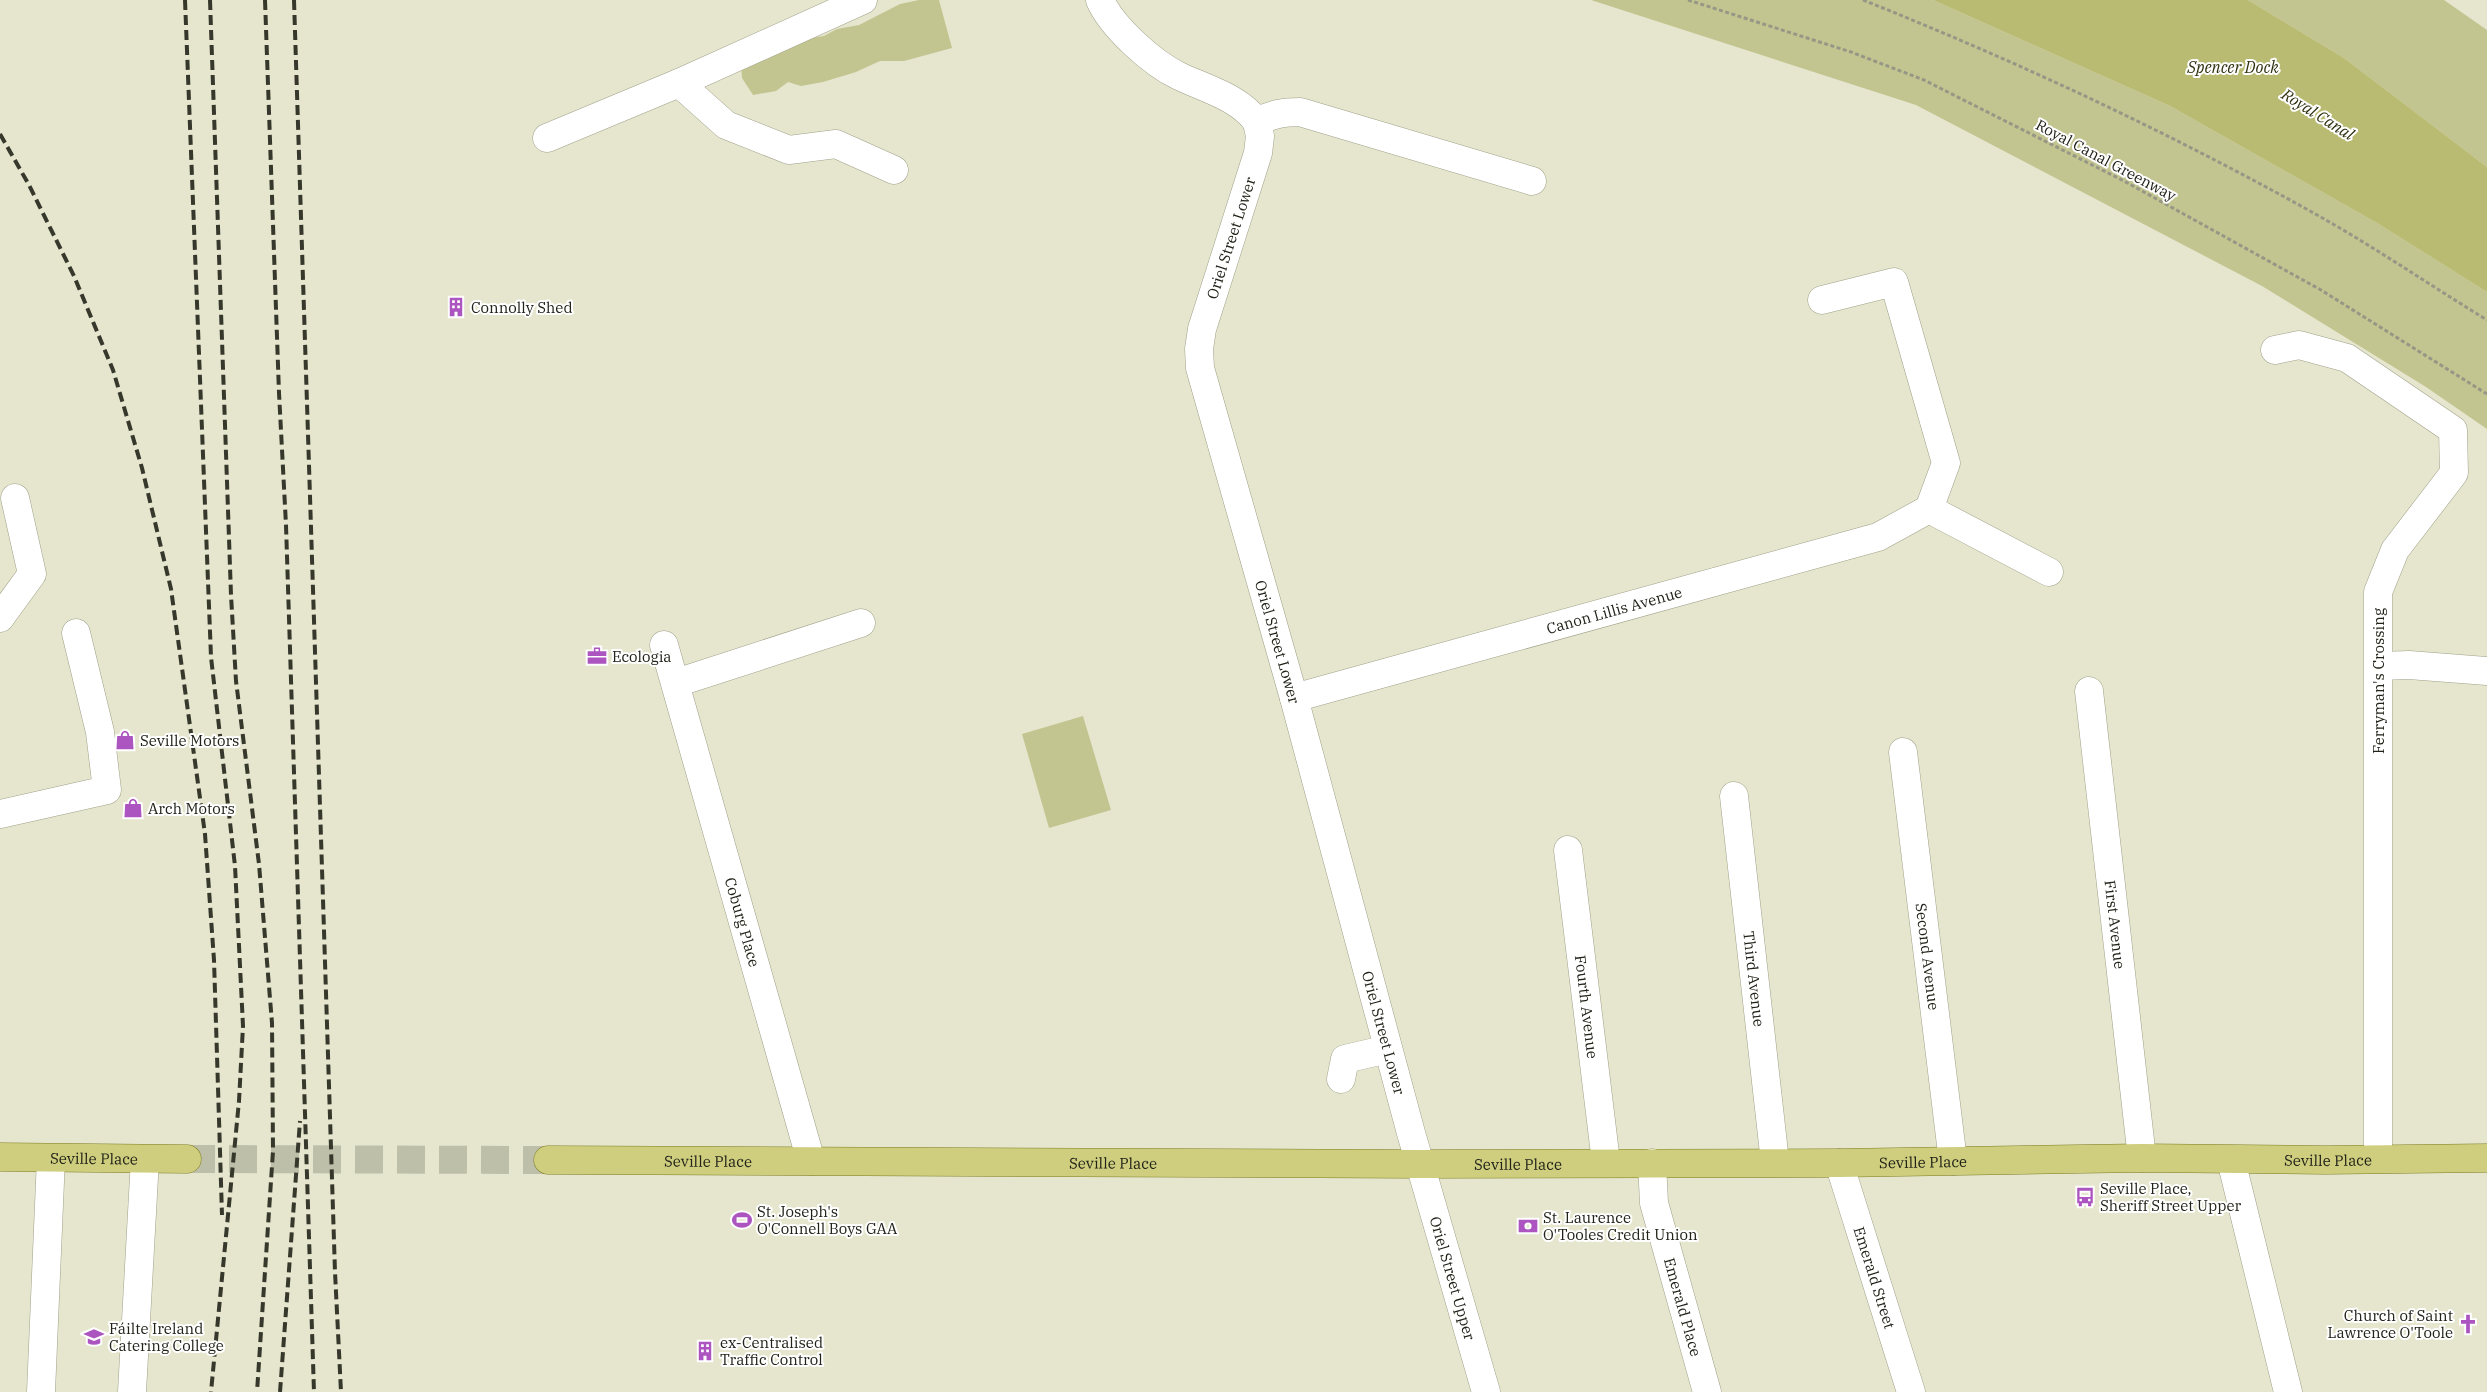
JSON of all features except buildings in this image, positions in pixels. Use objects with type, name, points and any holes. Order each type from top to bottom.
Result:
[{"type":"main road","name":"Seville Place","points":[[0,1157],[187,1159]]},
{"type":"main road","name":"Seville Place","points":[[548,1160],[1420,1164],[1606,1162],[1839,1163],[2142,1158],[2231,1160],[2487,1158]]},
{"type":"street","points":[[547,138],[679,83],[863,0]]},
{"type":"street","points":[[1100,0],[1119,29],[1139,47],[1176,74],[1234,101],[1249,111],[1258,122],[1270,115],[1284,112],[1300,112],[1532,181]]},
{"type":"street","points":[[679,83],[726,125],[789,150],[836,144],[894,170]]},
{"type":"street","name":"Oriel Street Lower","points":[[1258,122],[1260,136],[1258,153],[1202,329],[1199,349],[1200,368],[1294,698],[1420,1164]]},
{"type":"street","points":[[1822,300],[1894,282],[1946,463],[1928,509],[2049,572]]},
{"type":"street","name":"Ferryman's Crossing","points":[[2275,350],[2299,345],[2347,358],[2453,430],[2454,473],[2395,550],[2378,592],[2378,1159]]},
{"type":"street","points":[[0,618],[32,574],[15,498]]},
{"type":"street","name":"Canon Lillis Avenue","points":[[1294,698],[1878,537],[1928,509]]},
{"type":"street","points":[[676,683],[861,623]]},
{"type":"street","points":[[0,814],[107,790],[100,732],[76,633]]},
{"type":"street","name":"Coburg Place","points":[[664,645],[811,1161]]},
{"type":"street","points":[[2379,666],[2409,665],[2487,671]]},
{"type":"street","name":"First Avenue","points":[[2089,691],[2142,1158]]},
{"type":"street","name":"Second Avenue","points":[[1903,752],[1953,1161]]},
{"type":"street","name":"Third Avenue","points":[[1734,796],[1775,1162]]},
{"type":"street","name":"Fourth Avenue","points":[[1568,850],[1606,1162]]},
{"type":"street","points":[[1341,1079],[1345,1059],[1388,1049]]},
{"type":"street","points":[[41,1392],[51,1158]]},
{"type":"street","points":[[132,1392],[145,1159]]},
{"type":"street","points":[[2231,1160],[2288,1392]]},
{"type":"street","name":"Emerald Place","points":[[1652,1163],[1654,1203],[1706,1392]]},
{"type":"street","name":"Emerald Street","points":[[1839,1163],[1911,1392]]},
{"type":"street","name":"Oriel Street Upper","points":[[1420,1164],[1486,1392]]},
{"type":"path","name":"Royal Canal Greenway","points":[[1688,0],[1851,52],[1924,80],[2124,181],[2321,290],[2487,394]]},
{"type":"path","points":[[1863,0],[2016,64],[2241,175],[2311,212],[2487,320]]},
{"type":"shaded area","points":[[919,0],[939,0],[952,48],[904,61],[880,61],[856,72],[823,82],[801,86],[788,82],[776,91],[753,95],[742,78],[741,63],[811,38],[824,36],[837,29],[859,25],[900,4]]},
{"type":"shaded area","points":[[1591,0],[1933,0],[2170,106],[2377,223],[2487,292],[2487,429],[2426,387],[2262,286],[1916,105]]},
{"type":"shaded area","points":[[2248,0],[2444,0],[2487,30],[2487,167],[2344,58]]},
{"type":"shaded area","points":[[1083,716],[1111,810],[1049,828],[1022,734]]},
{"type":"water","name":"Spencer Dock","points":[[1933,0],[2248,0],[2344,58],[2487,167],[2487,292],[2377,223],[2170,106]]},
{"type":"tunnel","points":[[187,1159],[548,1160]]},
{"type":"railway","points":[[185,0],[211,657],[235,866],[243,1026],[239,1101],[211,1392]]},
{"type":"railway","points":[[210,0],[231,595],[236,681],[259,864],[272,1023],[273,1151],[257,1392]]},
{"type":"railway","points":[[265,0],[279,393],[286,525],[314,1392]]},
{"type":"railway","points":[[294,0],[335,1272],[341,1392]]},
{"type":"railway","points":[[0,134],[29,185],[74,276],[113,370],[142,468],[171,589],[205,834],[214,960],[222,1215]]},
{"type":"railway","points":[[280,1392],[300,1121]]},
{"type":"place","name":"Connolly Shed","points":[[456,307]]},
{"type":"place","name":"Ecologia","points":[[597,656]]},
{"type":"place","name":"Seville Motors","points":[[125,740]]},
{"type":"place","name":"Arch Motors","points":[[133,808]]},
{"type":"place","name":"Seville Place, Sheriff Street Upper","points":[[2085,1197]]},
{"type":"place","name":"St. Joseph's O'Connell Boys GAA","points":[[742,1220]]},
{"type":"place","name":"St. Laurence O'Tooles Credit Union","points":[[1528,1226]]},
{"type":"place","name":"Church of Saint Lawrence O'Toole","points":[[2468,1324]]},
{"type":"place","name":"Fáilte Ireland Catering College","points":[[94,1337]]},
{"type":"place","name":"ex-Centralised Traffic Control","points":[[705,1351]]},
{"type":"water label","name":"Royal Canal","points":[[2318,114]]}]
